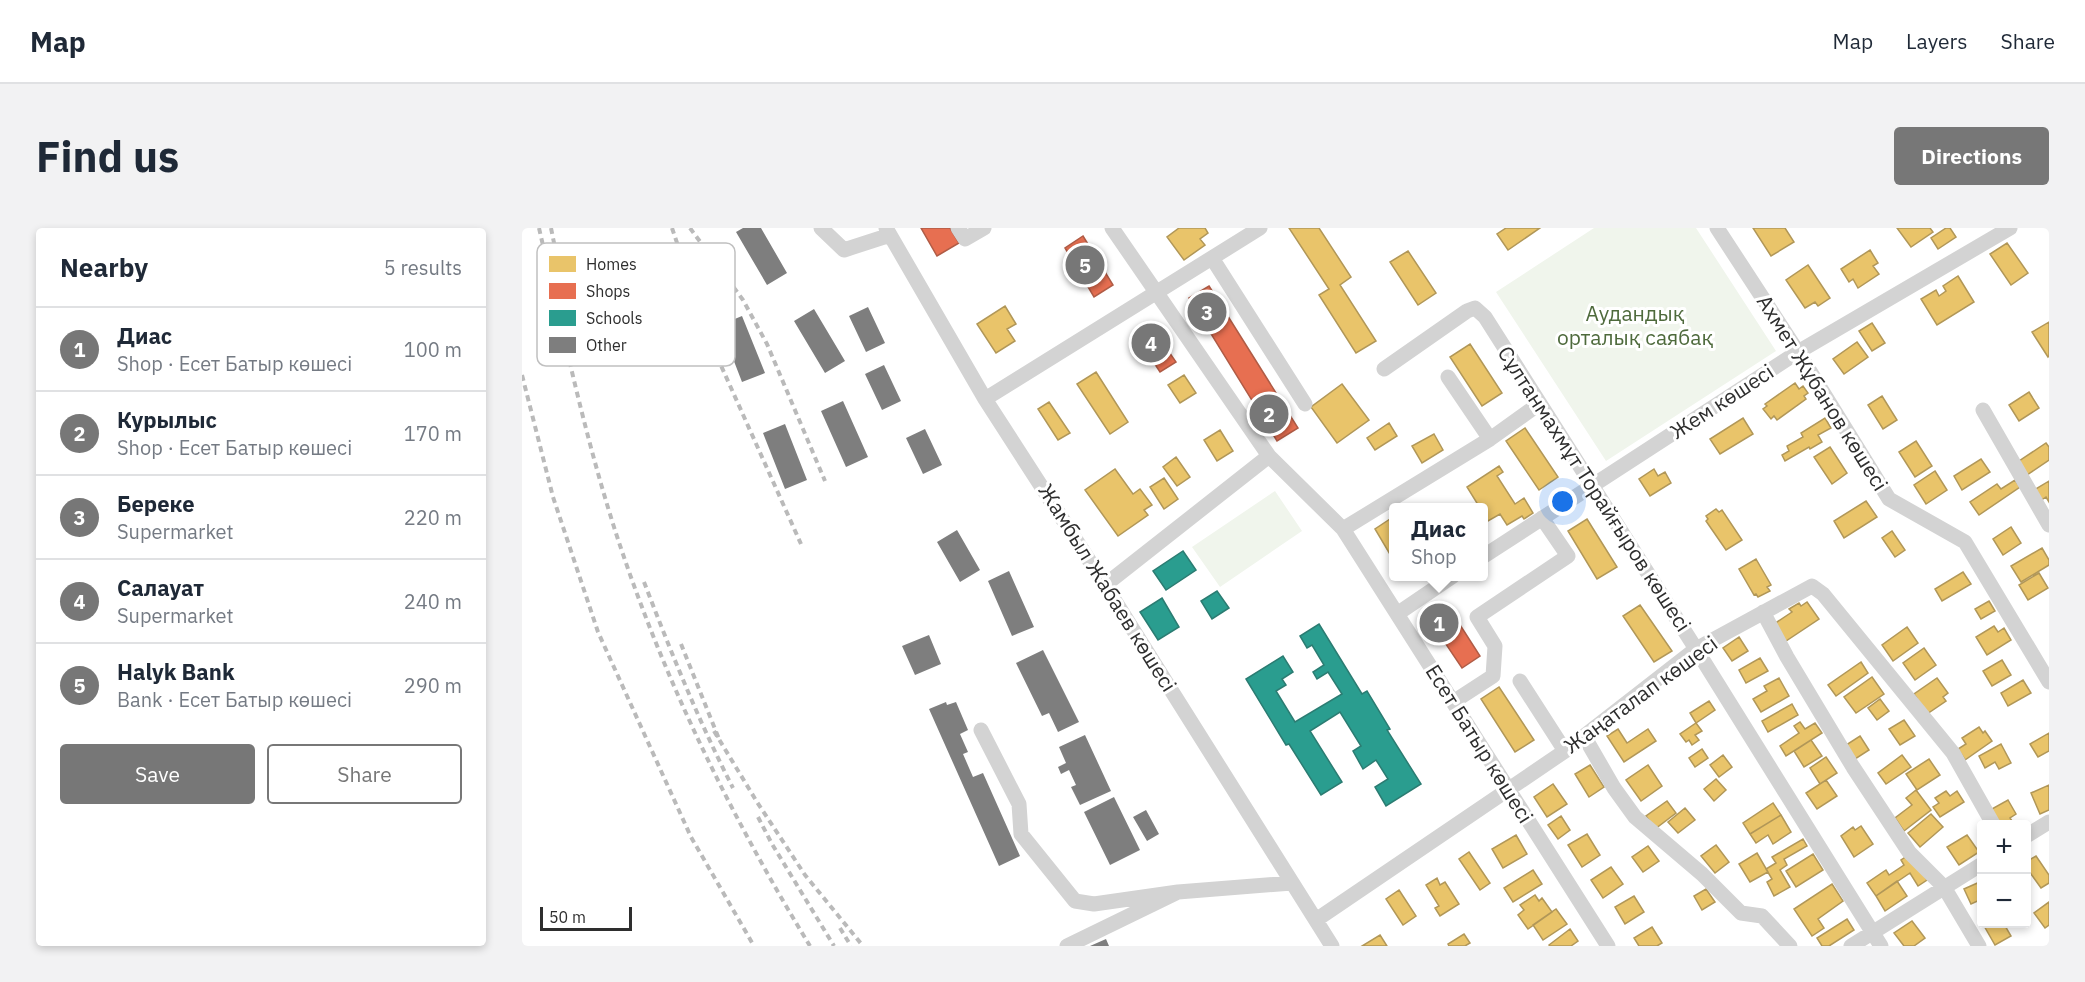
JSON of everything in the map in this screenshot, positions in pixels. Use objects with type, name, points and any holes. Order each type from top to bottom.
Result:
[{"type":"street","points":[[821,228],[844,250],[888,231]]},
{"type":"street","points":[[958,228],[965,239],[984,228]]},
{"type":"street","name":"Есет Батыр көшесі","points":[[1112,228],[1269,456],[1343,529],[1608,946]]},
{"type":"street","points":[[985,399],[1260,228]]},
{"type":"street","name":"Ахмет Жұбанов көшесі","points":[[1717,228],[1798,352],[1889,499],[1965,542],[2049,682]]},
{"type":"street","name":"Жем көшесі","points":[[1488,553],[1798,352],[2010,228]]},
{"type":"street","name":"Жамбыл Жабаев көшесі","points":[[888,231],[985,399],[1332,946]]},
{"type":"street","points":[[1212,258],[1305,404]]},
{"type":"street","name":"Сұлтанмахмұт Торайғыров көшесі","points":[[1384,369],[1467,311],[1475,308],[1485,317],[1881,946]]},
{"type":"street","points":[[1448,376],[1490,439]]},
{"type":"street","points":[[1343,529],[1490,439],[1539,404]]},
{"type":"street","points":[[1983,410],[2049,525]]},
{"type":"street","points":[[1105,585],[1269,456]]},
{"type":"street","points":[[1453,702],[1492,676],[1495,645],[1477,617],[1568,556],[1542,518]]},
{"type":"street","points":[[1397,614],[1446,581]]},
{"type":"street","name":"Жаңаталап көшесі","points":[[1316,920],[1565,751],[1696,649],[1812,586],[1823,594],[1953,753],[1990,820]]},
{"type":"street","points":[[1763,612],[1847,757],[1902,843],[1944,887],[1979,946]]},
{"type":"street","points":[[1520,681],[1565,751]]},
{"type":"street","points":[[981,730],[1019,804],[1021,834],[1075,901],[1094,904],[1178,892],[1292,884]]},
{"type":"street","points":[[1584,736],[1614,788],[1635,817],[1702,874],[1741,913],[1762,915],[1790,946]]},
{"type":"street","points":[[2031,833],[2049,822]]},
{"type":"street","points":[[1851,946],[1977,867]]},
{"type":"street","points":[[1067,946],[1178,892]]},
{"type":"green space","name":"Аудандық орталық саябақ","points":[[1594,228],[1696,228],[1776,351],[1606,461],[1496,292]]},
{"type":"green space","points":[[1275,491],[1302,531],[1220,587],[1192,547]]},
{"type":"building: Homes","points":[[1179,228],[1205,228],[1208,233],[1200,239],[1205,245],[1184,260],[1167,237]]},
{"type":"building: Homes","points":[[1289,228],[1319,228],[1351,277],[1340,285],[1376,341],[1356,353],[1319,295],[1329,289]]},
{"type":"building: Homes","points":[[1506,228],[1540,228],[1508,250],[1497,234]]},
{"type":"building: Homes","points":[[1753,228],[1785,228],[1794,242],[1771,256]]},
{"type":"building: Homes","points":[[1897,228],[1930,228],[1933,232],[1911,247]]},
{"type":"building: Homes","points":[[1946,228],[1950,228],[1956,237],[1938,249],[1931,238]]},
{"type":"building: Homes","points":[[2007,243],[2028,273],[2011,285],[1990,254]]},
{"type":"building: Homes","points":[[1870,250],[1878,263],[1873,266],[1879,274],[1858,288],[1853,279],[1849,282],[1841,269]]},
{"type":"building: Homes","points":[[1408,251],[1436,293],[1418,305],[1390,262]]},
{"type":"building: Homes","points":[[1808,265],[1830,298],[1818,306],[1815,302],[1805,308],[1786,280]]},
{"type":"building: Homes","points":[[1958,276],[1974,302],[1937,325],[1921,299],[1936,290],[1939,296],[1946,291],[1943,286]]},
{"type":"building: Homes","points":[[1005,306],[1016,324],[1007,329],[1015,341],[996,353],[977,324]]},
{"type":"building: Homes","points":[[2049,322],[2049,356],[2048,357],[2032,332]]},
{"type":"building: Homes","points":[[1872,323],[1885,343],[1872,351],[1859,331]]},
{"type":"building: Homes","points":[[1857,342],[1868,357],[1844,374],[1833,359]]},
{"type":"building: Homes","points":[[1470,344],[1502,393],[1482,406],[1450,357]]},
{"type":"building: Homes","points":[[1096,372],[1128,422],[1110,434],[1077,384]]},
{"type":"building: Homes","points":[[1184,375],[1196,393],[1180,403],[1168,385]]},
{"type":"building: Homes","points":[[1795,383],[1799,389],[1803,386],[1808,393],[1804,396],[1806,399],[1777,420],[1774,416],[1771,419],[1763,409],[1767,406],[1765,404]]},
{"type":"building: Homes","points":[[1342,384],[1369,420],[1337,443],[1311,407]]},
{"type":"building: Homes","points":[[2029,392],[2039,408],[2019,421],[2009,405]]},
{"type":"building: Homes","points":[[1882,396],[1897,420],[1883,429],[1868,405]]},
{"type":"building: Homes","points":[[1049,402],[1070,433],[1058,440],[1038,409]]},
{"type":"building: Homes","points":[[1743,418],[1753,434],[1720,454],[1710,439]]},
{"type":"building: Homes","points":[[1825,418],[1831,428],[1818,435],[1822,442],[1785,461],[1782,455],[1789,451],[1787,446],[1803,437],[1801,433]]},
{"type":"building: Homes","points":[[1389,423],[1397,436],[1375,450],[1367,438]]},
{"type":"building: Homes","points":[[1525,428],[1558,477],[1539,490],[1506,441]]},
{"type":"building: Homes","points":[[1220,430],[1233,451],[1217,461],[1204,440]]},
{"type":"building: Homes","points":[[1434,434],[1443,450],[1422,463],[1412,446]]},
{"type":"building: Homes","points":[[1916,441],[1932,466],[1915,477],[1899,452]]},
{"type":"building: Homes","points":[[2046,443],[2049,447],[2049,460],[2027,475],[2019,461]]},
{"type":"building: Homes","points":[[1830,447],[1847,473],[1832,484],[1814,457]]},
{"type":"building: Homes","points":[[1176,457],[1190,477],[1177,486],[1163,467]]},
{"type":"building: Homes","points":[[1981,459],[1990,472],[1962,490],[1954,476]]},
{"type":"building: Homes","points":[[1499,466],[1503,472],[1497,476],[1515,504],[1524,498],[1533,513],[1524,519],[1522,516],[1507,525],[1500,514],[1488,521],[1488,503],[1477,503],[1467,487]]},
{"type":"building: Homes","points":[[1115,469],[1133,494],[1140,489],[1152,505],[1144,510],[1148,515],[1118,536],[1085,490]]},
{"type":"building: Homes","points":[[1654,469],[1658,476],[1665,472],[1671,483],[1650,496],[1639,479]]},
{"type":"building: Homes","points":[[1935,471],[1947,490],[1926,504],[1914,485]]},
{"type":"building: Homes","points":[[1164,478],[1178,499],[1164,509],[1150,487]]},
{"type":"building: Homes","points":[[2015,480],[2020,487],[1979,515],[1970,502],[1997,484],[2001,489]]},
{"type":"building: Homes","points":[[2049,481],[2049,502],[2046,497],[2040,501],[2034,490]]},
{"type":"building: Homes","points":[[1866,501],[1877,517],[1844,538],[1834,521]]},
{"type":"building: Homes","points":[[1716,509],[1719,512],[1722,510],[1742,540],[1726,550],[1706,521],[1708,519],[1706,516]]},
{"type":"building: Homes","points":[[1587,519],[1617,567],[1597,579],[1568,531]]},
{"type":"building: Homes","points":[[1389,520],[1389,553],[1375,529]]},
{"type":"building: Homes","points":[[2011,527],[2021,543],[2003,555],[1993,539]]},
{"type":"building: Homes","points":[[1892,531],[1905,550],[1895,557],[1882,538]]},
{"type":"building: Homes","points":[[2042,548],[2049,560],[2049,565],[2021,582],[2011,566]]},
{"type":"building: Homes","points":[[1756,559],[1771,585],[1767,587],[1770,591],[1758,597],[1754,595],[1739,569]]},
{"type":"building: Homes","points":[[1963,572],[1971,584],[1942,601],[1935,589]]},
{"type":"building: Homes","points":[[2039,573],[2048,588],[2028,600],[2019,585]]},
{"type":"building: Homes","points":[[1989,601],[1995,611],[1981,619],[1975,609]]},
{"type":"building: Homes","points":[[1807,602],[1819,619],[1783,643],[1771,626],[1792,612],[1789,609],[1799,603],[1801,606]]},
{"type":"building: Homes","points":[[1640,605],[1672,651],[1654,662],[1623,616]]},
{"type":"building: Homes","points":[[1994,626],[1998,632],[2004,628],[2011,640],[1987,655],[1976,637]]},
{"type":"building: Homes","points":[[1907,627],[1918,643],[1893,661],[1882,645]]},
{"type":"building: Homes","points":[[1739,637],[1748,651],[1732,661],[1723,648]]},
{"type":"building: Homes","points":[[1924,648],[1936,665],[1915,680],[1903,663]]},
{"type":"building: Homes","points":[[1760,658],[1768,671],[1746,683],[1739,670]]},
{"type":"building: Homes","points":[[2002,660],[2011,675],[1992,686],[1983,671]]},
{"type":"building: Homes","points":[[1861,662],[1868,673],[1836,696],[1828,685]]},
{"type":"building: Homes","points":[[1872,677],[1884,694],[1856,713],[1844,697]]},
{"type":"building: Homes","points":[[1779,678],[1789,696],[1761,712],[1753,699],[1767,691],[1764,686]]},
{"type":"building: Homes","points":[[1937,678],[1948,693],[1943,697],[1946,701],[1927,714],[1914,694]]},
{"type":"building: Homes","points":[[2023,680],[2031,693],[2008,706],[2001,693]]},
{"type":"building: Homes","points":[[1499,687],[1534,740],[1515,752],[1481,699]]},
{"type":"building: Homes","points":[[1880,699],[1889,711],[1877,720],[1868,708]]},
{"type":"building: Homes","points":[[1709,701],[1715,710],[1696,723],[1690,713]]},
{"type":"building: Homes","points":[[1792,704],[1798,715],[1768,732],[1762,721]]},
{"type":"building: Homes","points":[[1904,720],[1915,736],[1900,745],[1889,729]]},
{"type":"building: Homes","points":[[1800,722],[1805,729],[1815,723],[1822,733],[1786,756],[1780,746],[1799,733],[1794,726]]},
{"type":"building: Homes","points":[[1696,723],[1702,731],[1695,735],[1699,740],[1692,745],[1689,740],[1686,742],[1680,734]]},
{"type":"building: Homes","points":[[1979,727],[1992,741],[1965,760],[1958,749],[1966,744],[1962,738]]},
{"type":"building: Homes","points":[[1618,729],[1627,743],[1648,729],[1656,741],[1624,762],[1607,736]]},
{"type":"building: Homes","points":[[2049,733],[2049,751],[2038,757],[2030,744]]},
{"type":"building: Homes","points":[[1860,736],[1869,750],[1852,761],[1843,747]]},
{"type":"building: Homes","points":[[1811,740],[1822,756],[1804,767],[1794,751]]},
{"type":"building: Homes","points":[[2001,744],[2011,763],[1999,769],[1995,762],[1985,768],[1979,756]]},
{"type":"building: Homes","points":[[1702,749],[1708,758],[1695,767],[1689,758]]},
{"type":"building: Homes","points":[[1723,755],[1732,767],[1719,777],[1710,765]]},
{"type":"building: Homes","points":[[1902,755],[1911,767],[1886,784],[1878,773]]},
{"type":"building: Homes","points":[[1826,757],[1837,773],[1820,784],[1810,768]]},
{"type":"building: Homes","points":[[1929,759],[1940,775],[1917,790],[1906,774]]},
{"type":"building: Homes","points":[[1590,765],[1604,787],[1589,797],[1575,774]]},
{"type":"building: Homes","points":[[1648,765],[1662,786],[1641,801],[1626,780]]},
{"type":"building: Homes","points":[[1716,779],[1726,790],[1714,801],[1704,789]]},
{"type":"building: Homes","points":[[1826,780],[1837,796],[1817,809],[1806,793]]},
{"type":"building: Homes","points":[[1553,784],[1567,804],[1547,817],[1534,797]]},
{"type":"building: Homes","points":[[2049,785],[2049,810],[2040,814],[2031,793]]},
{"type":"building: Homes","points":[[1916,790],[1931,810],[1904,831],[1895,818],[1912,805],[1906,798]]},
{"type":"building: Homes","points":[[1946,791],[1950,796],[1957,791],[1964,802],[1940,817],[1933,807],[1939,803],[1935,798]]},
{"type":"building: Homes","points":[[2008,800],[2016,814],[2010,818],[2011,820],[1996,820],[1990,810]]},
{"type":"building: Homes","points":[[1667,801],[1676,813],[1655,829],[1646,816]]},
{"type":"building: Homes","points":[[1773,803],[1781,815],[1750,834],[1743,823]]},
{"type":"building: Homes","points":[[1685,808],[1695,820],[1678,833],[1668,822]]},
{"type":"building: Homes","points":[[1931,814],[1943,827],[1920,847],[1908,833]]},
{"type":"building: Homes","points":[[1781,815],[1791,832],[1773,844],[1768,835],[1756,843],[1750,834]]},
{"type":"building: Homes","points":[[1561,816],[1570,830],[1558,839],[1548,825]]},
{"type":"building: Homes","points":[[1861,826],[1873,844],[1854,857],[1841,836],[1853,827],[1855,830]]},
{"type":"building: Homes","points":[[1587,834],[1600,855],[1582,867],[1568,845]]},
{"type":"building: Homes","points":[[1516,835],[1527,854],[1503,868],[1492,849]]},
{"type":"building: Homes","points":[[1967,835],[1977,849],[1977,853],[1959,865],[1947,847]]},
{"type":"building: Homes","points":[[1803,839],[1807,846],[1784,859],[1787,865],[1780,870],[1790,887],[1774,896],[1767,882],[1772,879],[1766,869],[1776,863],[1772,857]]},
{"type":"building: Homes","points":[[1716,845],[1729,862],[1715,873],[1701,856]]},
{"type":"building: Homes","points":[[1648,846],[1659,861],[1643,872],[1632,857]]},
{"type":"building: Homes","points":[[1469,852],[1490,883],[1480,890],[1459,859]]},
{"type":"building: Homes","points":[[1757,853],[1768,872],[1750,882],[1739,864]]},
{"type":"building: Homes","points":[[1813,854],[1823,870],[1796,887],[1786,871]]},
{"type":"building: Homes","points":[[1910,854],[1927,880],[1918,886],[1910,873],[1876,896],[1867,883],[1886,870],[1889,875],[1904,865],[1901,860]]},
{"type":"building: Homes","points":[[2036,856],[2049,875],[2049,883],[2041,888],[2031,874],[2031,859]]},
{"type":"building: Homes","points":[[1611,867],[1623,884],[1603,898],[1591,880]]},
{"type":"building: Homes","points":[[1533,870],[1542,884],[1513,902],[1504,888]]},
{"type":"building: Homes","points":[[1437,878],[1440,885],[1445,882],[1459,904],[1440,916],[1435,908],[1439,906],[1426,885]]},
{"type":"building: Homes","points":[[1897,881],[1907,896],[1885,911],[1876,896]]},
{"type":"building: Homes","points":[[1977,883],[1977,901],[1971,904],[1964,889]]},
{"type":"building: Homes","points":[[1832,884],[1843,901],[1818,919],[1824,928],[1812,936],[1794,909]]},
{"type":"building: Homes","points":[[1706,889],[1715,902],[1702,910],[1694,896]]},
{"type":"building: Homes","points":[[1399,890],[1416,916],[1403,925],[1386,899]]},
{"type":"building: Homes","points":[[1535,895],[1539,901],[1542,898],[1552,912],[1528,929],[1518,915],[1524,910],[1520,905]]},
{"type":"building: Homes","points":[[1634,896],[1644,912],[1625,924],[1615,907]]},
{"type":"building: Homes","points":[[2049,902],[2049,925],[2045,928],[2034,913]]},
{"type":"building: Homes","points":[[1556,909],[1567,924],[1543,940],[1533,925]]},
{"type":"building: Homes","points":[[1847,919],[1854,930],[1829,946],[1822,946],[1817,938]]},
{"type":"building: Homes","points":[[1912,921],[1925,938],[1914,946],[1904,946],[1894,933]]},
{"type":"building: Homes","points":[[1652,927],[1662,943],[1657,946],[1639,946],[1634,938]]},
{"type":"building: Homes","points":[[1985,928],[2006,928],[2011,936],[1995,945]]},
{"type":"building: Homes","points":[[1570,929],[1578,941],[1571,946],[1549,945]]},
{"type":"building: Homes","points":[[1464,934],[1470,943],[1465,946],[1449,946],[1448,944]]},
{"type":"building: Homes","points":[[1380,935],[1387,946],[1362,946]]},
{"type":"building: Shops","points":[[921,228],[950,228],[959,243],[937,256]]},
{"type":"building: Shops","points":[[1083,236],[1113,285],[1094,297],[1065,248]]},
{"type":"building: Shops","points":[[1209,286],[1298,428],[1277,441],[1189,298]]},
{"type":"building: Shops","points":[[1158,336],[1176,362],[1160,372],[1143,346]]},
{"type":"building: Shops","points":[[1446,603],[1480,656],[1462,668],[1427,616]]},
{"type":"building: Schools","points":[[1183,551],[1196,570],[1166,590],[1153,571]]},
{"type":"building: Schools","points":[[1217,591],[1229,608],[1212,619],[1201,601]]},
{"type":"building: Schools","points":[[1162,598],[1179,627],[1158,640],[1140,612]]},
{"type":"building: Schools","points":[[1319,624],[1362,694],[1367,691],[1390,729],[1387,730],[1421,784],[1386,806],[1375,787],[1388,779],[1376,760],[1363,769],[1353,751],[1361,746],[1340,712],[1310,731],[1342,782],[1321,795],[1289,744],[1286,745],[1246,679],[1283,656],[1293,672],[1282,679],[1286,685],[1276,691],[1295,722],[1342,694],[1328,672],[1317,679],[1313,672],[1324,665],[1312,645],[1307,648],[1300,636]]},
{"type":"building: Other","points":[[743,228],[761,228],[787,273],[767,285],[736,232]]},
{"type":"building: Other","points":[[868,307],[885,343],[866,352],[849,316]]},
{"type":"building: Other","points":[[814,309],[845,361],[825,373],[794,321]]},
{"type":"building: Other","points":[[742,316],[765,373],[742,382],[735,364],[735,319]]},
{"type":"building: Other","points":[[884,365],[901,401],[882,410],[865,374]]},
{"type":"building: Other","points":[[843,401],[868,457],[846,467],[821,411]]},
{"type":"building: Other","points":[[785,424],[807,480],[785,489],[763,433]]},
{"type":"building: Other","points":[[925,429],[942,465],[923,474],[906,438]]},
{"type":"building: Other","points":[[957,530],[980,570],[960,582],[937,542]]},
{"type":"building: Other","points":[[1009,571],[1034,627],[1012,636],[988,581]]},
{"type":"building: Other","points":[[929,635],[941,664],[915,675],[902,646]]},
{"type":"building: Other","points":[[1043,650],[1079,722],[1058,732],[1049,713],[1042,716],[1016,663]]},
{"type":"building: Other","points":[[946,702],[947,705],[956,702],[968,730],[960,734],[968,752],[963,754],[973,777],[983,773],[1020,856],[999,866],[929,709]]},
{"type":"building: Other","points":[[1085,735],[1111,791],[1080,805],[1071,787],[1076,785],[1069,770],[1061,774],[1058,767],[1066,763],[1059,747]]},
{"type":"building: Other","points":[[1114,797],[1140,850],[1110,865],[1084,812]]},
{"type":"building: Other","points":[[1146,810],[1159,834],[1147,841],[1133,817]]},
{"type":"building: Other","points":[[1106,939],[1109,946],[1090,946]]},
{"type":"railway","points":[[539,228],[542,243]]},
{"type":"railway","points":[[551,228],[554,243]]},
{"type":"railway","points":[[672,228],[677,243]]},
{"type":"railway","points":[[690,228],[701,243]]},
{"type":"railway","points":[[735,289],[767,344],[825,481]]},
{"type":"railway","points":[[570,366],[592,453],[614,527],[653,636],[725,795],[810,946]]},
{"type":"railway","points":[[721,366],[801,544]]},
{"type":"railway","points":[[522,375],[553,497],[598,632],[691,837],[754,946]]},
{"type":"railway","points":[[644,582],[686,686],[733,788]]},
{"type":"railway","points":[[681,644],[719,739]]},
{"type":"railway","points":[[714,731],[805,875],[863,946]]},
{"type":"railway","points":[[758,817],[834,946]]},
{"type":"railway","points":[[840,928],[851,946]]},
{"type":"place","name":"Halyk Bank","points":[[1085,265]]},
{"type":"place","name":"Береке","points":[[1207,312]]},
{"type":"place","name":"Салауат","points":[[1151,343]]},
{"type":"place","name":"Курылыс","points":[[1269,414]]},
{"type":"place","name":"Диас","points":[[1439,623]]}]
